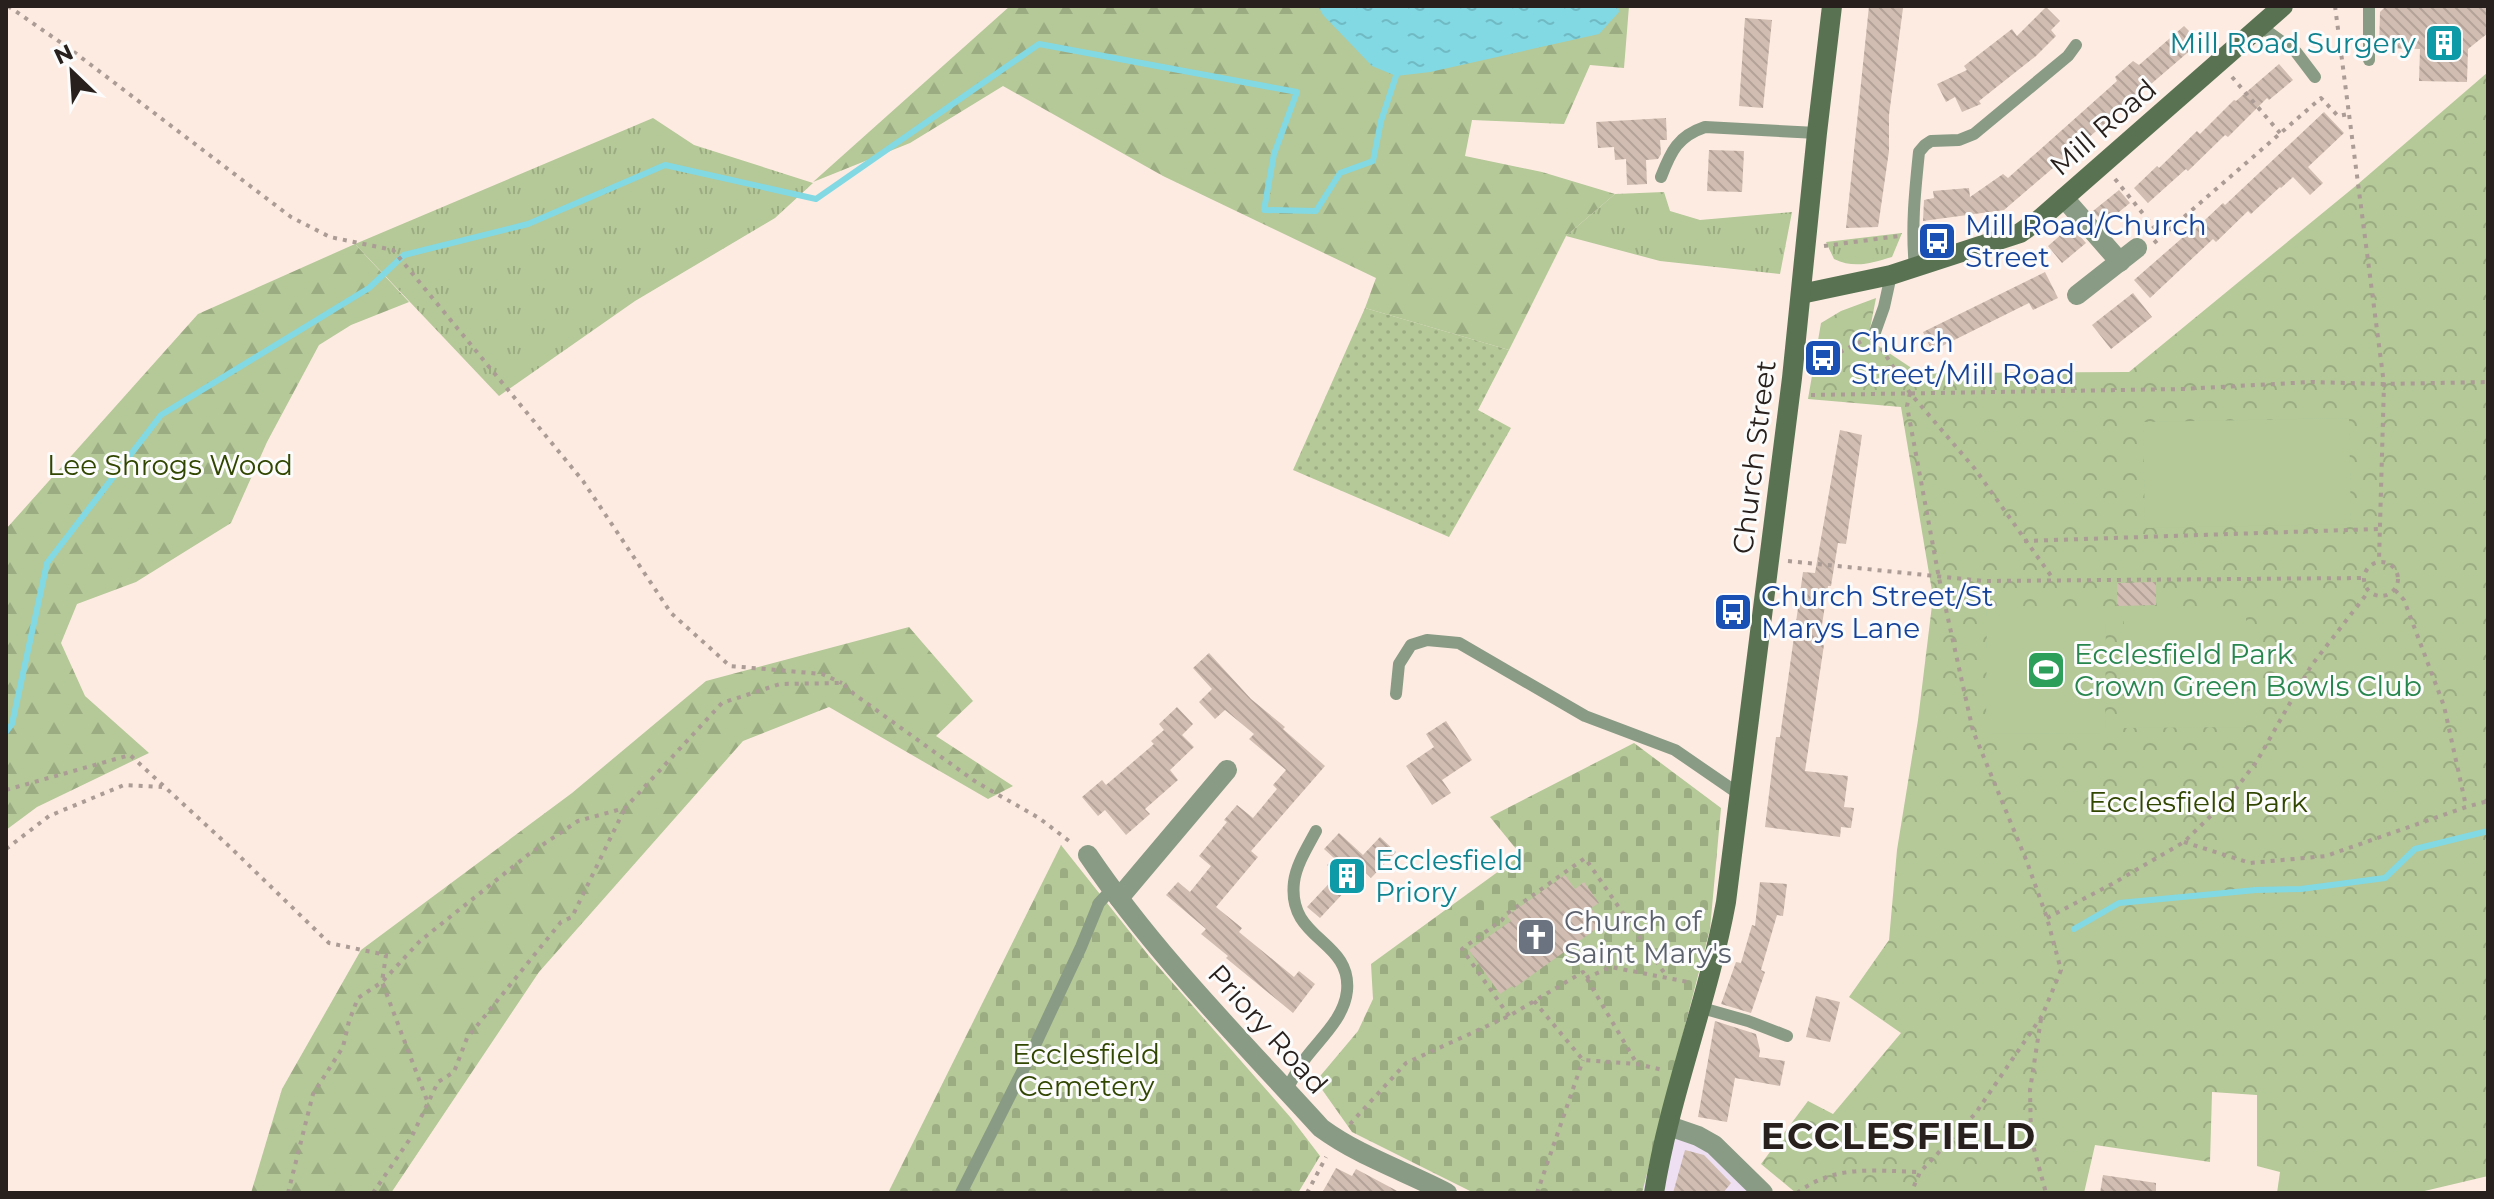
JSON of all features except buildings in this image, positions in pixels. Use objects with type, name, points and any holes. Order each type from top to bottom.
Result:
[{"type":"main road","name":"Church Street","points":[[1654,1193],[1726,902],[1791,386],[1832,6]]},
{"type":"main road","name":"Mill Road","points":[[1801,294],[1891,275],[2020,233],[2040,219],[2283,6]]},
{"type":"street","points":[[2064,198],[2120,262]]},
{"type":"street","points":[[2077,295],[2137,248]]},
{"type":"street","points":[[1115,894],[1227,770]]},
{"type":"street","name":"Priory Road","points":[[1088,855],[1115,894],[1193,988],[1321,1128],[1336,1139],[1447,1193]]},
{"type":"street","points":[[1669,1126],[1714,1145],[1763,1193]]},
{"type":"lane","points":[[2369,6],[2369,60]]},
{"type":"lane","points":[[2260,26],[2296,52],[2315,77]]},
{"type":"lane","points":[[1915,267],[1912,234],[1919,152],[1931,141],[1959,140],[1974,134],[2068,56],[2076,45]]},
{"type":"lane","points":[[1661,177],[1682,138],[1705,127],[1817,133]]},
{"type":"lane","points":[[1874,335],[1891,275]]},
{"type":"lane","points":[[1396,694],[1399,664],[1411,645],[1427,640],[1459,643],[1585,716],[1675,750],[1739,794]]},
{"type":"lane","points":[[1286,1090],[1302,1064],[1335,1023],[1347,993],[1346,971],[1337,954],[1305,926],[1294,903],[1294,879],[1316,831]]},
{"type":"lane","points":[[961,1193],[1068,975],[1099,903],[1115,894]]},
{"type":"lane","points":[[1702,1008],[1787,1036]]},
{"type":"path","points":[[8,6],[70,49],[291,217],[330,237],[393,250],[583,481],[671,613],[730,666],[822,674],[842,683],[976,782],[1039,818],[1088,855]]},
{"type":"path","points":[[2335,6],[2384,384],[2379,561]]},
{"type":"path","points":[[2220,62],[2280,133]]},
{"type":"path","points":[[2137,248],[2148,248],[2321,98],[2338,116],[2348,114]]},
{"type":"path","points":[[2102,164],[2161,236]]},
{"type":"path","points":[[1806,248],[1912,234]]},
{"type":"path","points":[[1791,386],[1874,335],[1910,393],[1975,469],[2054,580]]},
{"type":"path","points":[[1791,386],[1910,393],[2183,389],[2311,382],[2488,382]]},
{"type":"path","points":[[1910,393],[1907,406],[1939,578],[1973,731],[2047,918],[2061,970],[2042,1016],[1975,1114],[1920,1172],[1911,1193]]},
{"type":"path","points":[[2024,541],[2379,529]]},
{"type":"path","points":[[1769,558],[1984,581],[2364,578]]},
{"type":"path","points":[[2379,561],[2387,562],[2396,570],[2399,580],[2395,590],[2386,596],[2377,596],[2369,591],[2364,578],[2370,565],[2379,561]]},
{"type":"path","points":[[2395,590],[2404,600],[2444,706],[2466,807]]},
{"type":"path","points":[[2047,918],[2184,842],[2229,798],[2257,761],[2311,666],[2369,591]]},
{"type":"path","points":[[373,1193],[412,1136],[438,1082],[454,1072],[467,1038],[561,922],[572,917],[625,808],[722,703],[780,684],[842,683]]},
{"type":"path","points":[[6,790],[130,755],[329,943],[386,955],[382,982],[428,1103]]},
{"type":"path","points":[[6,849],[49,816],[124,785],[164,787]]},
{"type":"path","points":[[2184,842],[2250,863],[2326,856],[2488,801]]},
{"type":"path","points":[[288,1193],[313,1094],[343,1047],[358,998],[382,982],[420,941],[529,854],[578,821],[625,808]]},
{"type":"path","points":[[1509,1016],[1462,949],[1585,858],[1667,977]]},
{"type":"path","points":[[1586,978],[1611,967],[1707,987]]},
{"type":"path","points":[[1307,1193],[1336,1139],[1406,1063],[1509,1016],[1583,972],[1637,1064]]},
{"type":"path","points":[[1534,1001],[1583,1060],[1637,1064],[1682,1074]]},
{"type":"path","points":[[2042,1016],[2030,1102],[2031,1138],[2046,1193]]},
{"type":"path","points":[[1537,1193],[1583,1060]]},
{"type":"path","points":[[1797,1193],[1811,1182],[1831,1174],[1920,1172]]},
{"type":"shaded area","points":[[1661,1120],[1698,1136],[1763,1193],[1642,1193]]},
{"type":"green space","points":[[1010,6],[1629,6],[1624,68],[1590,65],[1564,124],[1472,120],[1465,156],[1542,172],[1615,194],[1566,236],[1509,350],[1365,308],[1376,278],[1163,176],[1003,86],[910,143],[813,182]]},
{"type":"green space","name":"Ecclesfield Park","points":[[2488,72],[2488,1176],[2416,1193],[2277,1193],[2280,1172],[2257,1166],[2257,1095],[2212,1092],[2210,1162],[2095,1145],[2084,1193],[1796,1193],[1761,1164],[1808,1101],[1833,1114],[1901,1033],[1849,997],[1889,940],[1897,850],[1918,720],[1933,597],[1901,407],[1808,399],[1821,323],[1841,311],[1876,298],[1868,339],[1919,373],[2129,372],[2358,184]]},
{"type":"green space","points":[[653,118],[694,145],[813,183],[775,218],[635,301],[499,396],[355,244]]},
{"type":"green space","points":[[1664,192],[1670,211],[1700,220],[1792,212],[1780,274],[1660,261],[1566,236],[1615,194]]},
{"type":"green space","points":[[1902,233],[1892,257],[1863,264],[1834,259],[1826,242]]},
{"type":"green space","name":"Lee Shrogs Wood","points":[[355,244],[409,302],[351,325],[319,345],[267,442],[231,523],[136,582],[77,604],[61,643],[85,696],[149,753],[37,807],[6,830],[6,529],[198,314]]},
{"type":"green space","points":[[1365,308],[1509,350],[1478,410],[1511,428],[1449,537],[1293,470]]},
{"type":"green space","points":[[2349,418],[2351,524],[2145,528],[2143,422]]},
{"type":"green space","name":"Ecclesfield Park Crown Green Bowls Club","points":[[1987,606],[2106,606],[2105,734],[1986,733]]},
{"type":"green space","name":"Ecclesfield Park Crown Green Bowls Club","points":[[2124,607],[2246,607],[2246,727],[2124,728]]},
{"type":"green space","points":[[909,627],[973,701],[936,736],[1013,786],[988,799],[829,707],[743,741],[539,972],[391,1193],[251,1193],[282,1089],[361,950],[572,793],[706,681]]},
{"type":"green space","points":[[1634,743],[1721,808],[1710,929],[1642,1193],[1474,1193],[1352,1132],[1316,1081],[1358,1031],[1373,999],[1371,964],[1521,855],[1490,817]]},
{"type":"green space","name":"Ecclesfield Cemetery","points":[[1061,845],[1149,956],[1291,1118],[1320,1156],[1298,1193],[888,1193]]},
{"type":"water","points":[[1318,6],[1618,6],[1619,12],[1599,34],[1430,72],[1396,76],[1372,66]]},
{"type":"waterway","points":[[6,732],[12,724],[47,563],[161,415],[369,288],[404,255],[528,224],[665,165],[816,199],[1039,44],[1297,92],[1274,154],[1264,210],[1316,211],[1340,173],[1373,161],[1381,121],[1396,76]]},
{"type":"waterway","points":[[2074,929],[2119,903],[2256,890],[2301,889],[2385,878],[2415,849],[2488,831]]},
{"type":"place","name":"Mill Road Surgery","points":[[2444,43]]},
{"type":"place","name":"Mill Road/Church Street","points":[[1937,241]]},
{"type":"place","name":"Church Street/Mill Road","points":[[1823,358]]},
{"type":"place","name":"Church Street/St Marys Lane","points":[[1733,612]]},
{"type":"place","name":"Ecclesfield Park Crown Green Bowls Club","points":[[2046,670]]},
{"type":"place","name":"Ecclesfield Priory","points":[[1347,876]]},
{"type":"place","name":"Church of Saint Mary's","points":[[1536,937]]},
{"type":"district","name":"ECCLESFIELD","points":[[1899,1136]]}]
